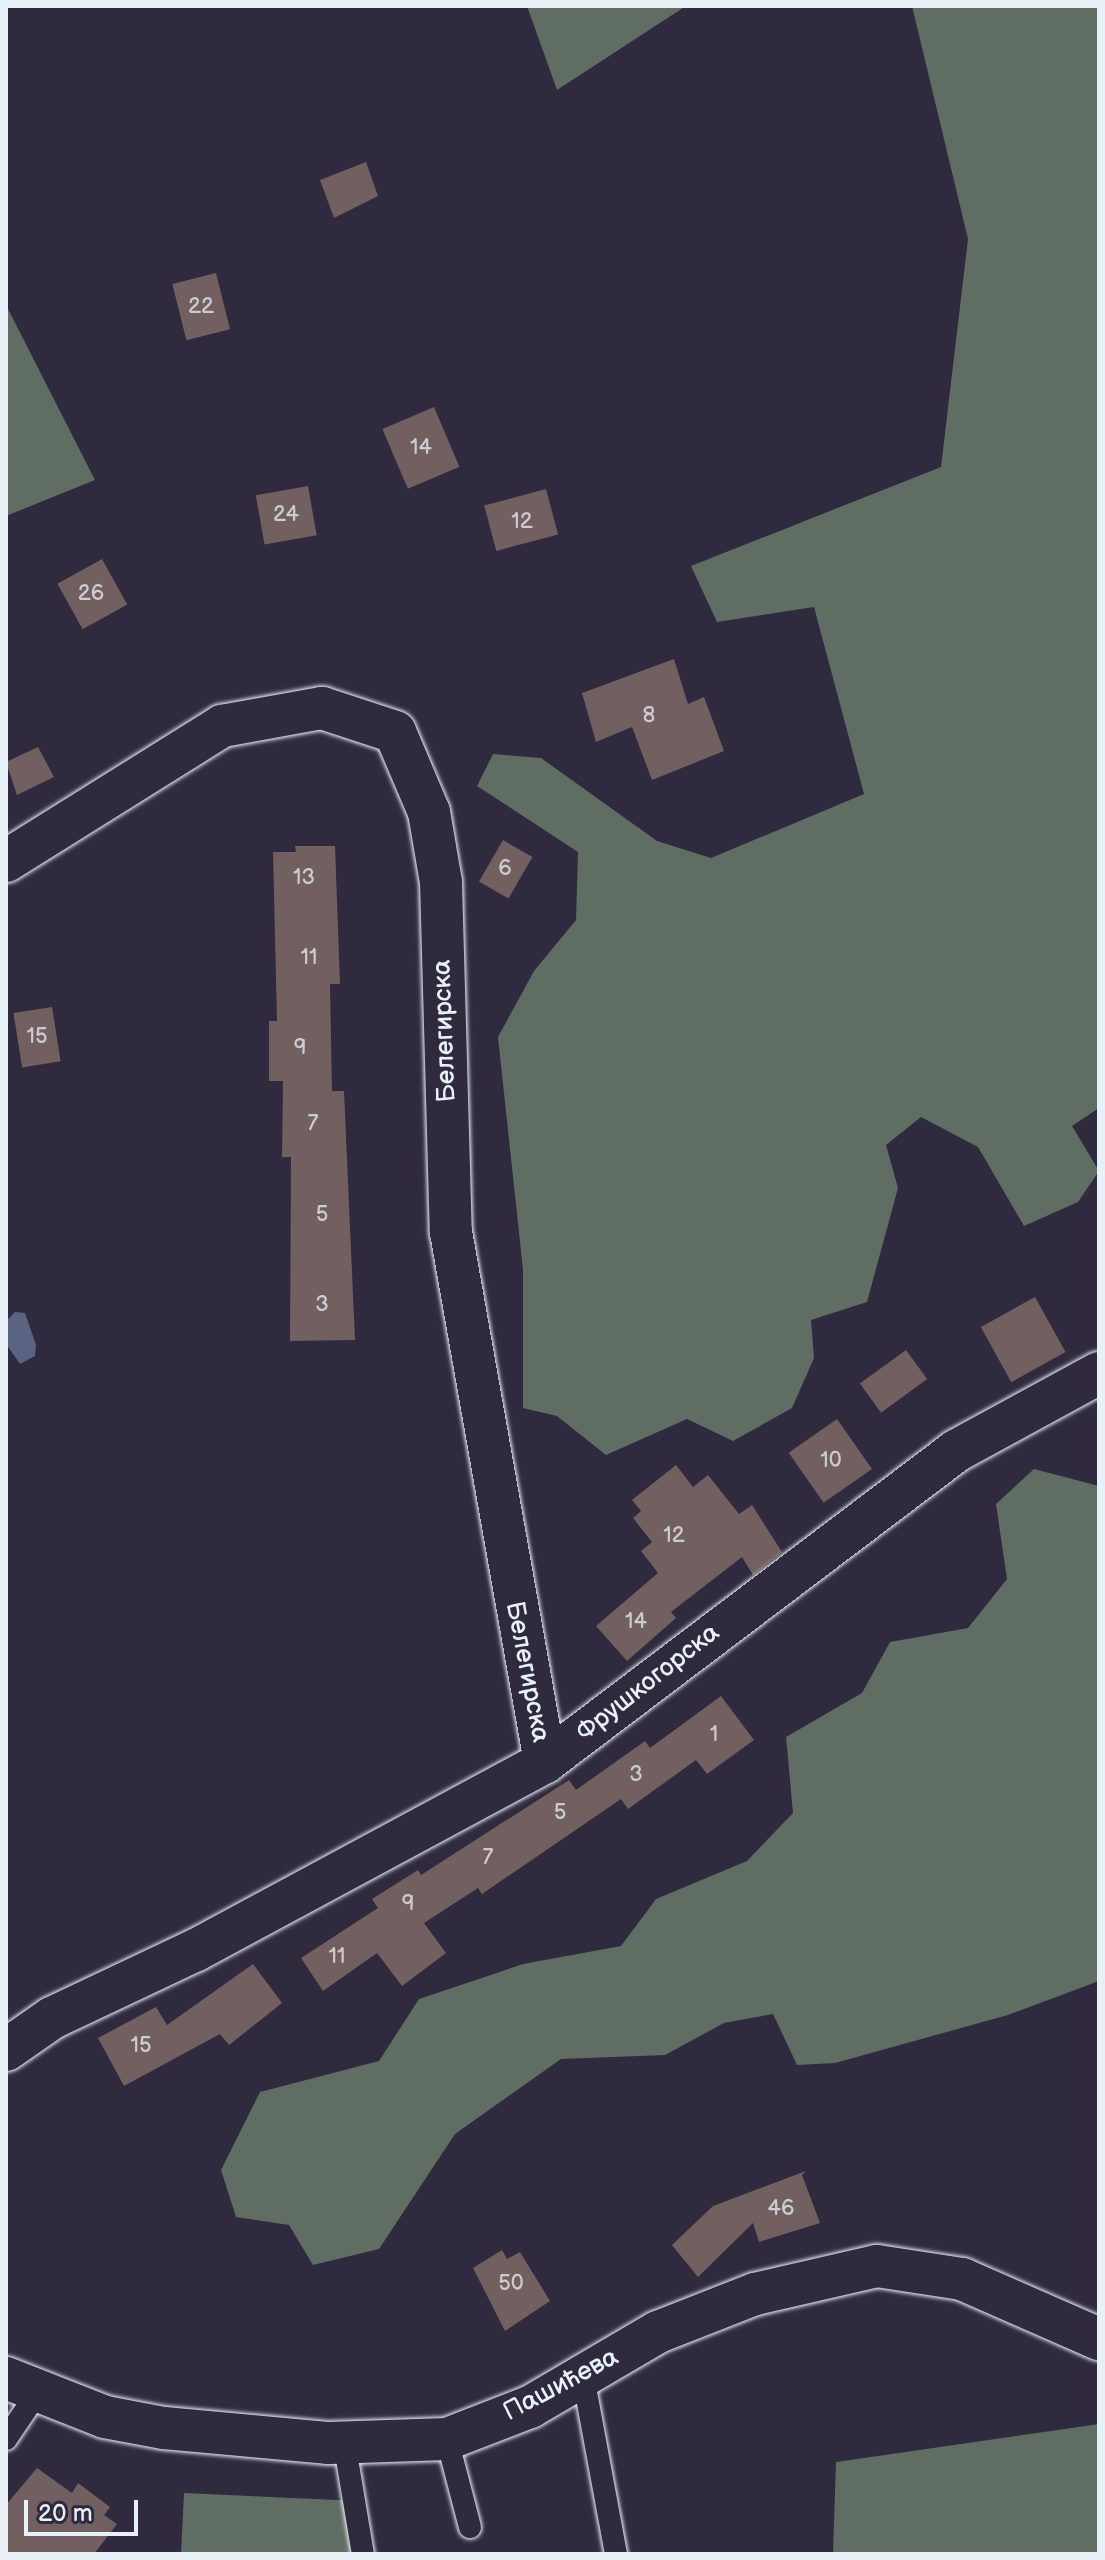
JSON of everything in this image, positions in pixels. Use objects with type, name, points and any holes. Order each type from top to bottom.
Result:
[{"type":"street","name":"Белегирска","points":[[6,861],[222,726],[322,708],[395,732],[429,812],[441,882],[451,1232],[545,1762]]},
{"type":"street","name":"Фрушкогорска","points":[[6,2050],[52,2018],[210,1943],[545,1762],[956,1451],[1099,1373]]},
{"type":"street","name":"Пашићева","points":[[22,2385],[105,2417],[164,2428],[344,2441],[447,2439],[530,2407],[658,2332],[755,2294],[877,2266],[962,2279],[1099,2339]]},
{"type":"lane","points":[[583,2376],[616,2554]]},
{"type":"lane","points":[[6,2439],[22,2385]]},
{"type":"lane","points":[[447,2439],[470,2527]]},
{"type":"lane","points":[[344,2441],[363,2554]]},
{"type":"green space","points":[[527,6],[686,6],[557,90]]},
{"type":"green space","points":[[912,6],[1099,6],[1099,1108],[1072,1126],[1099,1171],[1078,1202],[1024,1226],[978,1147],[921,1117],[886,1145],[898,1188],[867,1302],[811,1320],[814,1358],[792,1408],[733,1441],[687,1419],[606,1455],[557,1416],[523,1408],[523,1270],[498,1037],[534,971],[576,920],[578,852],[477,786],[493,754],[541,758],[657,841],[711,858],[864,794],[814,607],[717,622],[691,566],[941,467],[968,239]]},
{"type":"green space","points":[[6,305],[95,480],[6,516]]},
{"type":"green space","points":[[1034,1469],[1099,1486],[1099,1981],[1008,2015],[835,2063],[797,2065],[773,2014],[724,2023],[665,2055],[561,2059],[455,2134],[379,2249],[313,2265],[289,2225],[236,2217],[221,2170],[260,2092],[379,2061],[419,1999],[523,1964],[621,1946],[656,1899],[747,1861],[793,1813],[786,1737],[862,1693],[890,1642],[968,1628],[1007,1579],[996,1504]]},
{"type":"green space","points":[[1099,2424],[1099,2554],[833,2554],[836,2462]]},
{"type":"green space","points":[[184,2493],[358,2501],[359,2554],[181,2554]]},
{"type":"water","points":[[15,1312],[25,1313],[36,1345],[35,1356],[20,1364],[6,1344],[6,1321]]},
{"type":"building","points":[[366,162],[378,196],[334,218],[320,180]]},
{"type":"building","points":[[216,273],[230,329],[186,340],[172,284]]},
{"type":"building","points":[[434,407],[459,467],[408,489],[382,429]]},
{"type":"building","points":[[308,486],[317,535],[264,544],[256,495]]},
{"type":"building","points":[[546,489],[558,534],[496,551],[484,506]]},
{"type":"building","points":[[102,559],[127,604],[83,629],[57,584]]},
{"type":"building","points":[[674,659],[688,704],[704,697],[724,751],[652,780],[632,727],[596,742],[582,693]]},
{"type":"building","points":[[38,747],[54,777],[17,795],[6,762]]},
{"type":"building","points":[[503,840],[532,857],[508,899],[479,882]]},
{"type":"building","points":[[295,846],[335,846],[340,984],[330,984],[332,1091],[344,1091],[355,1340],[290,1341],[291,1157],[282,1157],[283,1081],[269,1081],[269,1021],[277,1021],[273,852],[296,852]]},
{"type":"building","points":[[52,1007],[61,1061],[22,1067],[13,1013]]},
{"type":"building","points":[[1035,1297],[1066,1352],[1011,1382],[981,1327]]},
{"type":"building","points":[[906,1350],[927,1379],[881,1413],[860,1384]]},
{"type":"building","points":[[837,1419],[872,1469],[824,1503],[789,1453]]},
{"type":"building","points":[[676,1465],[693,1487],[708,1475],[739,1514],[752,1505],[782,1552],[753,1575],[742,1557],[671,1612],[676,1618],[627,1661],[596,1626],[658,1573],[641,1551],[652,1542],[633,1518],[641,1511],[632,1500]]},
{"type":"building","points":[[721,1696],[754,1740],[707,1774],[696,1760],[628,1809],[621,1799],[482,1894],[478,1888],[424,1923],[446,1953],[402,1986],[377,1953],[323,1991],[301,1958],[378,1908],[372,1899],[418,1870],[421,1875],[569,1780],[576,1790],[645,1741],[650,1748]]},
{"type":"building","points":[[253,1964],[282,2003],[229,2045],[220,2034],[124,2086],[98,2038],[156,2007],[167,2025]]},
{"type":"building","points":[[806,2171],[802,2175],[820,2223],[759,2242],[753,2223],[698,2277],[672,2245],[713,2206]]},
{"type":"building","points":[[502,2250],[507,2259],[520,2252],[550,2301],[505,2331],[473,2268]]},
{"type":"building","points":[[37,2468],[72,2493],[78,2483],[110,2507],[104,2515],[117,2524],[94,2554],[6,2554],[6,2505]]}]
